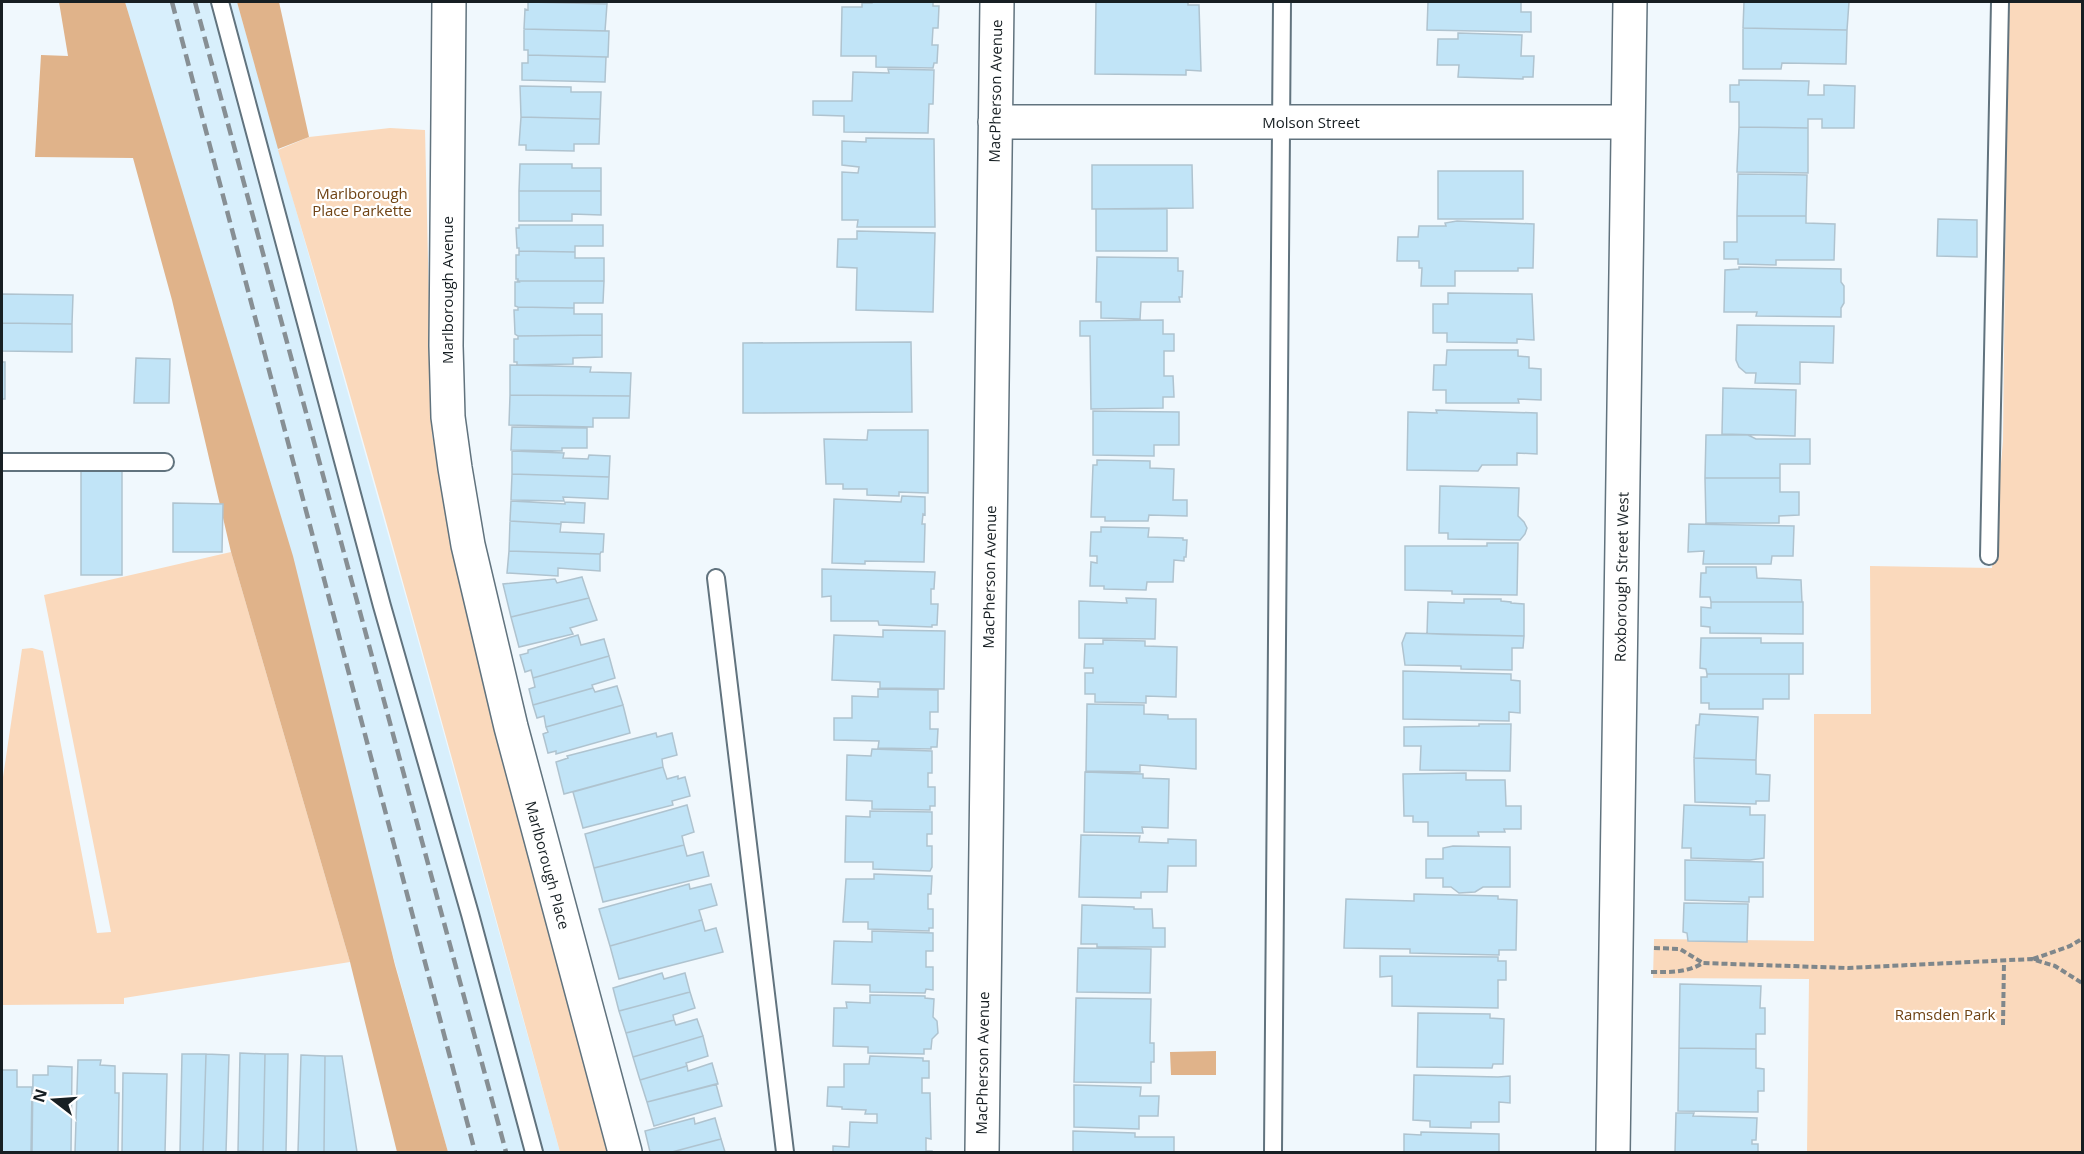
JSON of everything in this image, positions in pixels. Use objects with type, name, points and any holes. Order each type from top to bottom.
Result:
[{"type":"street","name":"Marlborough Avenue","points":[[449,2],[446,346],[448,417],[475,575]]},
{"type":"street","name":"MacPherson Avenue","points":[[982,1152],[997,2]]},
{"type":"street","name":"Roxborough Street West","points":[[1613,1152],[1630,2]]},
{"type":"street","name":"Molson Street","points":[[995,122],[1628,122]]},
{"type":"street","name":"Marlborough Place","points":[[475,575],[511,727],[625,1152]]},
{"type":"lane","points":[[220,2],[382,606],[470,914],[534,1152]]},
{"type":"lane","points":[[1273,1152],[1281,2]]},
{"type":"lane","points":[[1989,556],[2000,2]]},
{"type":"lane","points":[[2,462],[165,462]]},
{"type":"lane","points":[[716,578],[785,1152]]},
{"type":"path","points":[[1648,948],[1680,949],[1703,963],[1848,968],[2032,959],[2070,946],[2082,939]]},
{"type":"path","points":[[2032,959],[2055,966],[2082,982]]},
{"type":"path","points":[[2003,1025],[2004,961]]},
{"type":"path","points":[[1647,972],[1680,972],[1691,970],[1703,963]]},
{"type":"shaded area","points":[[59,2],[125,2],[293,556],[395,965],[448,1152],[397,1152],[350,962],[231,552],[172,300],[133,158],[35,157],[41,55],[68,56]]},
{"type":"shaded area","points":[[125,2],[237,2],[560,1152],[448,1152]]},
{"type":"shaded area","points":[[237,2],[279,2],[309,137],[278,149]]},
{"type":"shaded area","points":[[1216,1051],[1216,1075],[1171,1075],[1170,1052]]},
{"type":"green space","name":"Ramsden Park","points":[[2008,2],[2082,2],[2082,1152],[1807,1152],[1809,979],[1653,978],[1654,939],[1814,941],[1814,714],[1871,714],[1870,566],[1992,568],[2003,441]]},
{"type":"green space","name":"Marlborough Place Parkette","points":[[390,128],[425,130],[432,435],[444,491],[612,1152],[560,1152],[387,525],[278,150],[309,137]]},
{"type":"green space","points":[[231,552],[350,962],[124,998],[124,1004],[2,1005],[2,784],[22,649],[32,648],[43,651],[97,933],[111,932],[44,595]]},
{"type":"building","points":[[528,2],[607,2],[607,4]]},
{"type":"building","points":[[528,2],[607,4],[605,31],[524,29],[525,9],[528,10]]},
{"type":"building","points":[[933,2],[933,6],[939,6],[938,28],[933,28],[932,45],[938,45],[937,63],[934,63],[933,68],[876,67],[876,56],[841,56],[842,7],[862,7],[862,3]]},
{"type":"building","points":[[1096,2],[1188,2],[1188,5],[1199,5],[1201,71],[1186,70],[1186,75],[1095,74]]},
{"type":"building","points":[[1428,2],[1521,2],[1521,12],[1531,12],[1531,32],[1427,30]]},
{"type":"building","points":[[1744,2],[1849,2],[1847,30],[1743,28]]},
{"type":"building","points":[[1743,28],[1847,30],[1846,64],[1782,63],[1781,69],[1743,69]]},
{"type":"building","points":[[524,29],[609,31],[608,57],[528,55],[528,50],[524,50]]},
{"type":"building","points":[[1458,33],[1522,35],[1521,56],[1534,56],[1533,77],[1523,77],[1523,79],[1458,77],[1459,65],[1437,65],[1438,39],[1458,39]]},
{"type":"building","points":[[528,55],[606,57],[605,82],[522,80],[522,63],[528,63]]},
{"type":"building","points":[[888,69],[934,70],[933,104],[929,104],[928,133],[844,132],[844,116],[813,115],[813,101],[852,101],[853,72],[889,73]]},
{"type":"building","points":[[1739,80],[1809,81],[1808,95],[1824,95],[1824,85],[1855,86],[1854,128],[1822,128],[1822,119],[1808,119],[1808,128],[1739,127],[1739,102],[1730,102],[1730,85],[1739,85]]},
{"type":"building","points":[[520,86],[571,87],[571,92],[601,92],[600,119],[521,117]]},
{"type":"building","points":[[521,117],[600,119],[599,144],[574,144],[574,151],[526,150],[526,145],[519,145]]},
{"type":"building","points":[[1739,127],[1808,128],[1808,173],[1737,172]]},
{"type":"building","points":[[866,138],[934,139],[935,227],[857,227],[858,220],[842,220],[842,172],[858,173],[859,167],[842,165],[842,141],[866,142]]},
{"type":"building","points":[[520,164],[572,164],[572,168],[601,168],[601,191],[519,191]]},
{"type":"building","points":[[1092,165],[1192,165],[1193,208],[1092,209]]},
{"type":"building","points":[[1438,171],[1523,171],[1523,219],[1438,219]]},
{"type":"building","points":[[1738,174],[1807,175],[1806,216],[1737,216]]},
{"type":"building","points":[[519,191],[601,191],[601,215],[572,214],[572,221],[519,221]]},
{"type":"building","points":[[1096,209],[1167,209],[1167,251],[1096,251]]},
{"type":"building","points":[[1737,216],[1806,216],[1806,223],[1835,224],[1834,260],[1776,260],[1776,265],[1738,264],[1738,259],[1724,259],[1724,242],[1737,242]]},
{"type":"building","points":[[1938,219],[1977,220],[1977,257],[1937,256]]},
{"type":"building","points":[[1457,221],[1534,224],[1533,268],[1518,268],[1518,271],[1455,271],[1455,286],[1421,286],[1422,268],[1419,268],[1419,261],[1397,261],[1398,237],[1418,237],[1419,226],[1446,226],[1445,223]]},
{"type":"building","points":[[519,225],[603,225],[603,246],[575,246],[575,252],[519,251],[516,228],[519,228]]},
{"type":"building","points":[[857,231],[935,233],[933,312],[856,310],[857,268],[837,267],[838,239],[857,239]]},
{"type":"building","points":[[519,251],[575,252],[575,258],[604,258],[604,281],[518,281],[516,279],[516,255],[519,255]]},
{"type":"building","points":[[1097,257],[1178,258],[1178,271],[1183,271],[1180,302],[1141,302],[1140,319],[1101,318],[1101,302],[1096,302]]},
{"type":"building","points":[[1739,267],[1841,269],[1844,303],[1841,308],[1841,317],[1756,316],[1757,312],[1724,312],[1725,270],[1739,269]]},
{"type":"building","points":[[604,281],[603,303],[574,303],[574,308],[518,307],[515,306],[515,282]]},
{"type":"building","points":[[1448,293],[1532,294],[1534,340],[1517,339],[1517,343],[1447,342],[1447,333],[1433,333],[1433,304],[1448,304]]},
{"type":"building","points":[[2,294],[73,295],[72,324],[2,323]]},
{"type":"building","points":[[518,307],[574,308],[574,314],[602,314],[602,335],[518,336],[515,334],[514,310],[518,310]]},
{"type":"building","points":[[1163,320],[1163,334],[1174,334],[1174,351],[1164,351],[1164,376],[1173,376],[1174,397],[1163,397],[1163,408],[1091,409],[1090,336],[1080,336],[1080,321]]},
{"type":"building","points":[[2,323],[72,324],[72,352],[2,351]]},
{"type":"building","points":[[1737,325],[1834,326],[1833,363],[1800,362],[1800,384],[1755,383],[1756,373],[1746,373],[1739,367],[1736,360]]},
{"type":"building","points":[[602,335],[602,357],[573,358],[573,364],[517,365],[517,362],[514,362],[514,339],[518,339],[518,336]]},
{"type":"building","points":[[911,342],[912,412],[743,413],[743,343]]},
{"type":"building","points":[[1447,350],[1518,350],[1518,356],[1529,357],[1529,368],[1541,369],[1541,400],[1518,399],[1519,403],[1446,403],[1446,390],[1433,390],[1434,365],[1446,365]]},
{"type":"building","points":[[136,358],[170,359],[169,403],[134,403]]},
{"type":"building","points":[[2,362],[5,362],[5,399],[2,399]]},
{"type":"building","points":[[510,365],[591,367],[590,372],[631,373],[630,396],[510,395]]},
{"type":"building","points":[[1723,388],[1796,390],[1795,436],[1722,434]]},
{"type":"building","points":[[510,395],[630,396],[629,418],[593,418],[593,427],[509,425]]},
{"type":"building","points":[[1436,410],[1537,413],[1537,454],[1517,453],[1517,465],[1482,465],[1478,471],[1407,470],[1408,412],[1437,413]]},
{"type":"building","points":[[1093,411],[1179,412],[1179,445],[1154,445],[1154,456],[1093,455]]},
{"type":"building","points":[[512,427],[587,428],[587,448],[562,448],[562,451],[511,450]]},
{"type":"building","points":[[868,430],[928,430],[928,493],[899,492],[899,496],[867,495],[867,489],[843,489],[843,484],[826,484],[824,439],[867,440]]},
{"type":"building","points":[[1706,435],[1748,435],[1756,439],[1810,439],[1810,464],[1780,464],[1780,478],[1705,478]]},
{"type":"building","points":[[512,451],[564,453],[563,458],[588,459],[589,455],[610,456],[609,477],[512,474]]},
{"type":"building","points":[[1097,460],[1150,461],[1150,468],[1174,469],[1173,500],[1187,500],[1187,516],[1149,515],[1148,521],[1105,521],[1105,517],[1091,517],[1093,465],[1097,465]]},
{"type":"building","points":[[81,471],[122,471],[122,575],[81,575]]},
{"type":"building","points":[[512,474],[609,477],[608,499],[563,497],[564,501],[511,500]]},
{"type":"building","points":[[1705,478],[1780,478],[1780,492],[1799,492],[1799,515],[1779,516],[1779,523],[1706,523]]},
{"type":"building","points":[[1440,486],[1519,488],[1518,516],[1527,528],[1525,534],[1520,540],[1448,539],[1448,533],[1439,533]]},
{"type":"building","points":[[902,496],[925,497],[925,515],[923,514],[922,524],[925,524],[924,562],[832,563],[834,499],[901,502]]},
{"type":"building","points":[[511,501],[585,503],[584,523],[510,521]]},
{"type":"building","points":[[173,503],[223,504],[222,552],[173,552]]},
{"type":"building","points":[[510,521],[561,524],[560,532],[604,534],[603,552],[600,554],[509,551]]},
{"type":"building","points":[[1689,524],[1794,526],[1793,556],[1772,556],[1771,564],[1703,564],[1704,551],[1688,552]]},
{"type":"building","points":[[1101,527],[1149,528],[1148,537],[1187,540],[1184,561],[1174,560],[1173,582],[1147,582],[1146,590],[1104,589],[1104,586],[1090,586],[1091,562],[1097,563],[1097,556],[1090,556],[1091,532],[1101,532]]},
{"type":"building","points":[[1487,543],[1518,543],[1517,595],[1452,594],[1452,591],[1405,590],[1405,546],[1487,546]]},
{"type":"building","points":[[509,551],[600,554],[600,571],[558,568],[558,576],[507,573]]},
{"type":"building","points":[[1706,567],[1756,567],[1757,578],[1801,580],[1802,602],[1711,602],[1710,597],[1700,597],[1701,573],[1706,573]]},
{"type":"building","points":[[822,569],[935,572],[934,589],[931,589],[931,604],[938,604],[937,625],[932,625],[932,627],[879,625],[878,621],[831,621],[831,596],[822,597]]},
{"type":"building","points":[[582,577],[589,598],[511,617],[503,584],[555,579],[557,583]]},
{"type":"building","points":[[589,598],[597,620],[570,628],[573,634],[519,647],[511,617]]},
{"type":"building","points":[[1126,598],[1156,599],[1155,639],[1079,638],[1079,601],[1127,603]]},
{"type":"building","points":[[1464,599],[1501,599],[1501,601],[1524,604],[1524,636],[1427,634],[1428,602],[1464,603]]},
{"type":"building","points":[[1711,602],[1803,602],[1803,634],[1710,633],[1710,627],[1701,626],[1701,607],[1711,608]]},
{"type":"building","points":[[883,630],[945,631],[944,689],[880,688],[880,682],[832,680],[834,635],[883,637]]},
{"type":"building","points":[[1406,633],[1524,636],[1523,648],[1512,648],[1512,670],[1461,669],[1461,666],[1405,665],[1402,643]]},
{"type":"building","points":[[578,635],[581,645],[604,639],[609,656],[533,678],[531,670],[525,672],[520,655],[528,653],[528,650]]},
{"type":"building","points":[[1701,638],[1761,638],[1761,643],[1803,643],[1803,674],[1707,674],[1706,669],[1700,668]]},
{"type":"building","points":[[1103,640],[1145,641],[1145,646],[1177,647],[1176,697],[1146,696],[1146,703],[1095,702],[1095,694],[1085,694],[1085,673],[1093,673],[1093,668],[1084,668],[1085,644],[1103,644]]},
{"type":"building","points":[[609,656],[615,678],[592,685],[593,688],[533,705],[529,689],[535,687],[533,678]]},
{"type":"building","points":[[1403,671],[1511,674],[1511,680],[1520,681],[1520,713],[1509,712],[1509,721],[1403,719]]},
{"type":"building","points":[[1707,674],[1789,674],[1789,699],[1763,699],[1763,709],[1709,709],[1709,703],[1701,703],[1701,677],[1707,677]]},
{"type":"building","points":[[617,686],[623,705],[546,727],[544,716],[537,718],[533,705],[593,688],[595,692]]},
{"type":"building","points":[[878,689],[938,690],[938,712],[930,712],[930,729],[938,729],[937,747],[931,747],[931,749],[878,748],[879,741],[834,740],[834,718],[852,718],[852,696],[878,697]]},
{"type":"building","points":[[1087,704],[1144,705],[1144,714],[1168,715],[1168,719],[1196,719],[1196,769],[1140,765],[1140,772],[1086,771]]},
{"type":"building","points":[[623,705],[630,733],[556,754],[556,751],[548,753],[543,734],[548,732],[546,727]]},
{"type":"building","points":[[1700,714],[1758,717],[1756,760],[1694,758],[1696,725],[1699,725]]},
{"type":"building","points":[[1479,724],[1511,724],[1510,771],[1420,770],[1421,746],[1404,746],[1404,727],[1479,726]]},
{"type":"building","points":[[656,733],[657,737],[672,733],[677,755],[662,759],[663,767],[564,794],[556,762],[568,758],[567,756]]},
{"type":"building","points":[[872,749],[932,751],[932,773],[928,773],[928,787],[935,787],[935,806],[930,806],[930,810],[872,809],[872,801],[846,800],[847,755],[871,756]]},
{"type":"building","points":[[1694,758],[1756,760],[1756,774],[1770,775],[1769,801],[1756,801],[1756,804],[1695,802]]},
{"type":"building","points":[[663,767],[667,779],[685,777],[690,796],[672,801],[673,805],[583,828],[573,792]]},
{"type":"building","points":[[1085,772],[1143,774],[1143,778],[1169,779],[1168,828],[1142,827],[1143,833],[1084,832]]},
{"type":"building","points":[[1466,773],[1466,780],[1505,780],[1506,806],[1521,806],[1521,829],[1504,829],[1505,832],[1478,832],[1479,836],[1428,836],[1428,822],[1413,822],[1413,816],[1404,816],[1403,774]]},
{"type":"building","points":[[687,805],[694,832],[682,836],[684,845],[594,868],[585,834]]},
{"type":"building","points":[[1684,805],[1750,807],[1750,815],[1765,815],[1764,858],[1750,860],[1691,858],[1691,848],[1682,848]]},
{"type":"building","points":[[870,811],[932,812],[932,834],[927,834],[927,846],[932,846],[930,871],[873,869],[873,862],[845,862],[846,816],[870,817]]},
{"type":"building","points":[[1081,835],[1140,836],[1139,842],[1168,843],[1168,839],[1196,840],[1196,866],[1168,866],[1167,892],[1141,892],[1141,898],[1079,897]]},
{"type":"building","points":[[684,845],[687,856],[703,852],[709,876],[603,902],[594,868]]},
{"type":"building","points":[[1453,846],[1510,847],[1510,887],[1483,887],[1475,892],[1459,893],[1451,887],[1443,887],[1443,878],[1426,878],[1426,859],[1443,859],[1443,848]]},
{"type":"building","points":[[1685,860],[1763,862],[1763,897],[1749,897],[1749,902],[1685,900]]},
{"type":"building","points":[[874,874],[932,876],[931,894],[928,894],[928,909],[933,909],[933,928],[929,928],[929,931],[868,929],[868,922],[843,922],[846,879],[874,879]]},
{"type":"building","points":[[689,884],[690,889],[711,884],[717,905],[699,910],[702,920],[610,946],[599,909]]},
{"type":"building","points":[[1414,894],[1498,896],[1498,899],[1517,900],[1516,950],[1499,950],[1499,955],[1410,953],[1410,949],[1344,948],[1346,899],[1414,901]]},
{"type":"building","points":[[1684,903],[1748,904],[1747,942],[1688,941],[1687,933],[1683,932]]},
{"type":"building","points":[[1082,905],[1152,909],[1153,928],[1165,928],[1165,947],[1097,947],[1097,944],[1081,944]]},
{"type":"building","points":[[702,920],[705,931],[716,928],[723,952],[619,979],[610,946]]},
{"type":"building","points":[[872,931],[933,933],[933,951],[926,951],[926,967],[933,967],[933,990],[926,989],[925,993],[870,992],[870,985],[832,984],[834,941],[872,942]]},
{"type":"building","points":[[1078,948],[1151,949],[1150,993],[1077,992]]},
{"type":"building","points":[[1380,956],[1498,957],[1498,961],[1506,961],[1506,980],[1498,980],[1498,1008],[1392,1006],[1392,976],[1380,977]]},
{"type":"building","points":[[662,973],[664,979],[685,973],[690,992],[619,1011],[613,988]]},
{"type":"building","points":[[1680,984],[1761,986],[1760,1008],[1765,1008],[1765,1034],[1756,1034],[1756,1049],[1679,1048]]},
{"type":"building","points":[[690,992],[695,1008],[673,1015],[674,1020],[626,1033],[619,1011]]},
{"type":"building","points":[[870,995],[925,996],[925,998],[934,999],[933,1017],[937,1021],[938,1033],[932,1039],[931,1049],[924,1049],[924,1054],[868,1053],[868,1047],[833,1046],[834,1008],[847,1008],[846,1002],[870,1003]]},
{"type":"building","points":[[1076,998],[1151,999],[1150,1043],[1154,1043],[1154,1062],[1151,1062],[1151,1083],[1074,1082]]},
{"type":"building","points":[[1418,1013],[1490,1014],[1490,1018],[1504,1019],[1503,1064],[1493,1064],[1492,1068],[1417,1067]]},
{"type":"building","points":[[697,1019],[703,1036],[633,1057],[626,1033],[674,1020],[676,1025]]},
{"type":"building","points":[[703,1036],[708,1056],[686,1063],[687,1066],[640,1080],[633,1057]]},
{"type":"building","points":[[1679,1048],[1756,1049],[1756,1068],[1764,1069],[1764,1091],[1758,1091],[1758,1112],[1678,1111]]},
{"type":"building","points":[[240,1053],[265,1054],[263,1152],[238,1151]]},
{"type":"building","points":[[182,1054],[206,1054],[203,1152],[180,1152]]},
{"type":"building","points":[[206,1054],[229,1055],[226,1152],[203,1152]]},
{"type":"building","points":[[265,1054],[288,1054],[286,1152],[263,1152]]},
{"type":"building","points":[[301,1055],[325,1056],[324,1152],[298,1152]]},
{"type":"building","points":[[325,1056],[342,1056],[357,1152],[324,1152]]},
{"type":"building","points":[[870,1056],[923,1058],[923,1061],[929,1061],[929,1078],[922,1078],[922,1093],[930,1093],[931,1139],[926,1138],[926,1151],[932,1152],[833,1152],[833,1146],[849,1147],[850,1122],[877,1123],[877,1114],[865,1114],[866,1110],[827,1106],[828,1087],[844,1087],[844,1064],[869,1064]]},
{"type":"building","points":[[78,1060],[101,1060],[100,1065],[115,1066],[115,1093],[119,1093],[118,1152],[75,1152]]},
{"type":"building","points":[[712,1063],[718,1084],[647,1102],[640,1080],[687,1066],[688,1071]]},
{"type":"building","points":[[48,1066],[72,1067],[71,1152],[32,1152],[33,1075],[48,1075]]},
{"type":"building","points":[[2,1070],[17,1070],[17,1087],[32,1087],[31,1152],[2,1152]]},
{"type":"building","points":[[123,1073],[167,1074],[165,1152],[122,1152]]},
{"type":"building","points":[[1414,1075],[1510,1076],[1510,1103],[1499,1102],[1499,1122],[1471,1122],[1471,1128],[1430,1127],[1430,1121],[1413,1120]]},
{"type":"building","points":[[716,1084],[722,1106],[654,1126],[647,1102]]},
{"type":"building","points":[[1074,1085],[1141,1087],[1140,1096],[1159,1096],[1158,1116],[1139,1116],[1139,1129],[1074,1127]]},
{"type":"building","points":[[1676,1113],[1694,1113],[1693,1116],[1757,1118],[1756,1140],[1752,1140],[1752,1144],[1758,1144],[1758,1152],[1675,1152]]},
{"type":"building","points":[[694,1118],[695,1124],[715,1118],[721,1139],[672,1152],[650,1152],[645,1131]]},
{"type":"building","points":[[1073,1131],[1135,1133],[1135,1137],[1174,1137],[1174,1152],[1073,1152]]},
{"type":"building","points":[[1421,1132],[1499,1134],[1499,1152],[1404,1152],[1404,1134],[1421,1135]]},
{"type":"building","points":[[721,1139],[725,1152],[672,1152]]},
{"type":"railway","points":[[172,2],[475,1152]]},
{"type":"railway","points":[[195,2],[506,1152]]}]
